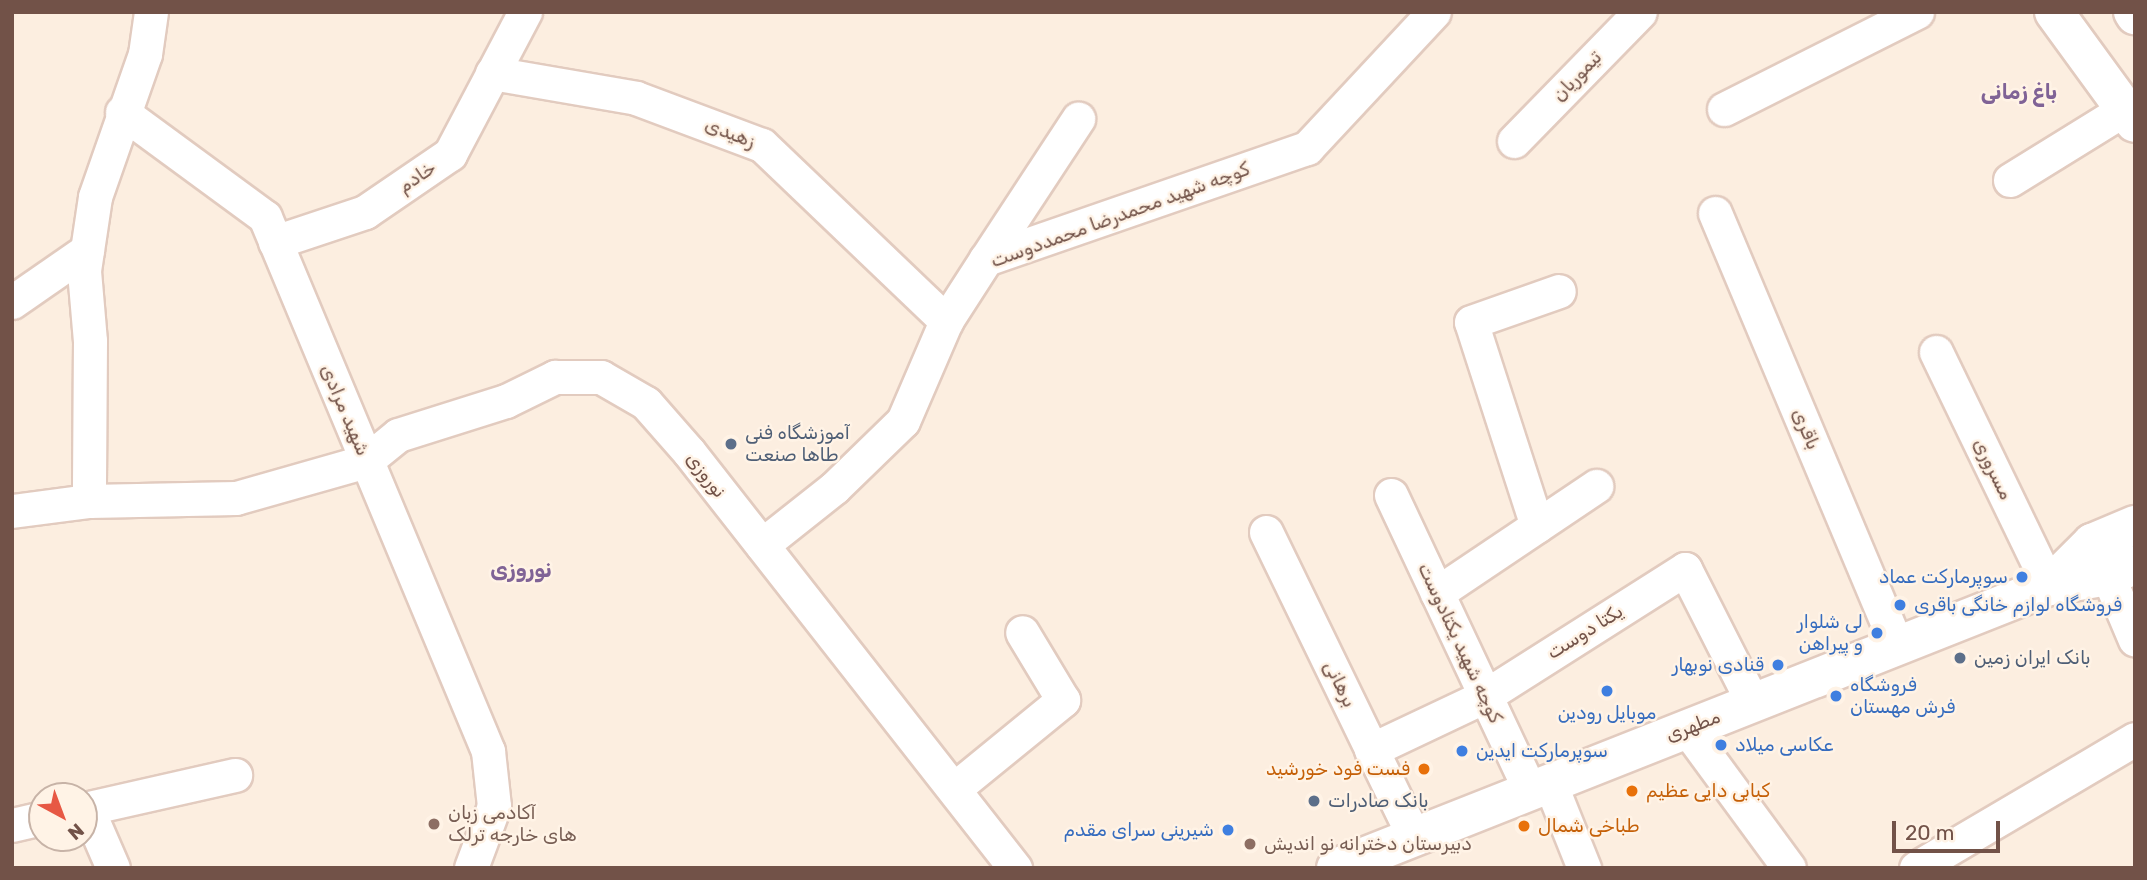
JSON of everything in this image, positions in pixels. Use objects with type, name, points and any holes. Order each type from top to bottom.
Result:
[{"type":"main road","points":[[2054,12],[2130,116]]},
{"type":"main road","name":"مطهری","points":[[2049,586],[2092,543],[2135,525]]},
{"type":"main road","name":"مطهری","points":[[1336,868],[2049,586],[2122,570]]},
{"type":"street","points":[[89,501],[87,250],[95,197],[122,112],[145,54],[151,12]]},
{"type":"street","name":"خادم","points":[[275,242],[365,212],[450,155],[525,12]]},
{"type":"street","name":"کوچه شهید محمدرضا محمددوست","points":[[762,545],[834,488],[903,421],[946,321],[986,259],[1307,148],[1434,12]]},
{"type":"street","name":"تیموریان","points":[[1514,141],[1640,12]]},
{"type":"street","points":[[1724,109],[1917,12]]},
{"type":"street","name":"زهیدی","points":[[492,73],[636,98],[762,145],[946,321]]},
{"type":"street","name":"شهید مرادی","points":[[122,112],[265,217],[488,751],[494,806],[471,868]]},
{"type":"street","points":[[2010,180],[2130,116]]},
{"type":"street","points":[[986,259],[1078,119]]},
{"type":"street","name":"باقری","points":[[1715,213],[1897,646]]},
{"type":"street","points":[[12,302],[87,250]]},
{"type":"street","points":[[1537,526],[1471,321],[1559,290]]},
{"type":"street","name":"مسروری","points":[[1936,352],[2049,586]]},
{"type":"street","name":"نوروزی","points":[[366,461],[398,435],[506,401],[555,377],[601,377],[646,403],[762,545],[1015,868]]},
{"type":"street","points":[[12,511],[89,501],[236,498],[366,461]]},
{"type":"street","points":[[1437,593],[1596,486]]},
{"type":"street","name":"کوچه شهید یکتادوست","points":[[1391,495],[1485,696],[1540,787],[1584,868]]},
{"type":"street","name":"برهانی","points":[[1266,531],[1414,837]]},
{"type":"street","name":"یکتا دوست","points":[[1371,750],[1485,696],[1685,569],[1753,703]]},
{"type":"street","points":[[2122,570],[2135,640]]},
{"type":"street","points":[[954,789],[1063,700],[1022,632]]},
{"type":"street","points":[[1687,729],[1789,868]]},
{"type":"street","points":[[1916,868],[2135,739]]},
{"type":"street","points":[[98,805],[234,775]]},
{"type":"street","points":[[98,835],[113,868]]},
{"type":"place","name":"آموزشگاه فنی طاها صنعت","points":[[731,444]]},
{"type":"place","name":"سوپرمارکت عماد","points":[[2022,577]]},
{"type":"place","name":"فروشگاه لوازم خانگی باقری","points":[[1900,605]]},
{"type":"place","name":"لی شلوار و پیراهن","points":[[1877,633]]},
{"type":"place","name":"بانک ایران زمین","points":[[1960,658]]},
{"type":"place","name":"قنادی نوبهار","points":[[1778,665]]},
{"type":"place","name":"موبایل رودین","points":[[1607,691]]},
{"type":"place","name":"فروشگاه فرش مهستان","points":[[1836,696]]},
{"type":"place","name":"عکاسی میلاد","points":[[1721,745]]},
{"type":"place","name":"سوپرمارکت ایدین","points":[[1462,751]]},
{"type":"place","name":"فست فود خورشید","points":[[1424,769]]},
{"type":"place","name":"کبابی دایی عظیم","points":[[1632,791]]},
{"type":"place","name":"بانک صادرات","points":[[1314,801]]},
{"type":"place","name":"آکادمی زبان های خارجه ترلک","points":[[434,824]]},
{"type":"place","name":"طباخی شمال","points":[[1524,826]]},
{"type":"place","name":"شیرینی سرای مقدم","points":[[1228,830]]},
{"type":"place","name":"دبیرستان دخترانه نو اندیش","points":[[1250,844]]},
{"type":"district","name":"باغ زمانی","points":[[2019,92]]},
{"type":"district","name":"نوروزی","points":[[521,570]]}]
